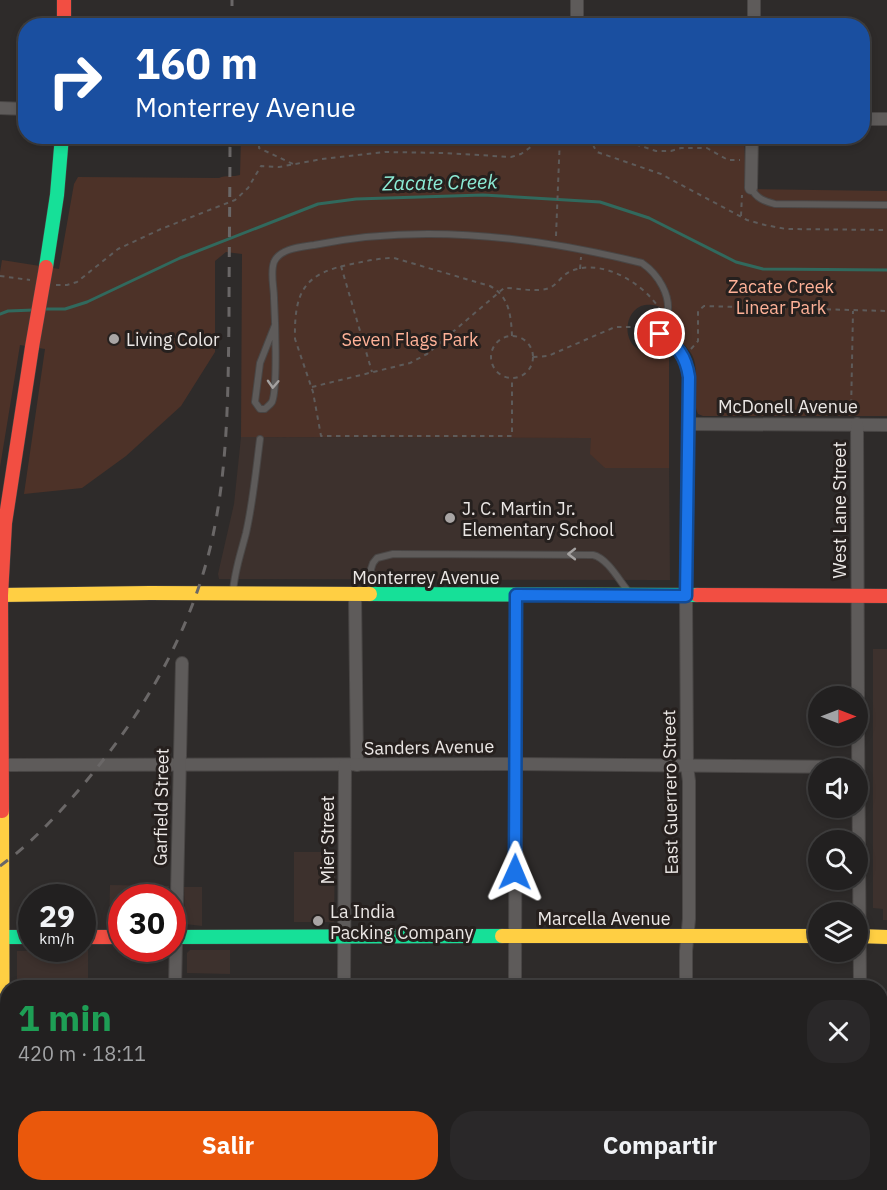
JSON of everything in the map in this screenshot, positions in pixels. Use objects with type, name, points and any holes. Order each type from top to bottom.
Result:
[{"type":"street","points":[[64,0],[64,18]]},
{"type":"street","points":[[577,18],[578,0]]},
{"type":"street","points":[[754,0],[754,18]]},
{"type":"street","points":[[0,108],[18,109]]},
{"type":"street","points":[[870,119],[887,119]]},
{"type":"street","points":[[3,980],[0,595],[5,523],[57,195],[61,144]]},
{"type":"street","points":[[747,190],[751,144]]},
{"type":"street","points":[[655,331],[683,354]]},
{"type":"street","name":"East Guerrero Street","points":[[683,354],[689,377],[686,596],[689,781],[686,980]]},
{"type":"street","name":"McDonell Avenue","points":[[688,424],[854,419],[887,424]]},
{"type":"street","name":"West Lane Street","points":[[854,419],[858,686]]},
{"type":"street","name":"Monterrey Avenue","points":[[0,595],[887,596]]},
{"type":"street","name":"Mier Street","points":[[344,980],[355,595]]},
{"type":"street","points":[[514,980],[516,595]]},
{"type":"street","name":"Garfield Street","points":[[176,884],[182,663]]},
{"type":"street","name":"Sanders Avenue","points":[[1,765],[516,764],[808,767]]},
{"type":"street","points":[[858,818],[859,902]]},
{"type":"street","name":"Marcella Avenue","points":[[186,937],[808,936]]},
{"type":"street","points":[[868,936],[887,937]]},
{"type":"street","points":[[2,937],[18,937]]},
{"type":"street","name":"Garfield Street","points":[[174,962],[175,980]]},
{"type":"street","points":[[860,962],[860,980]]},
{"type":"lane","points":[[747,190],[765,202],[775,204],[887,205]]},
{"type":"lane","points":[[275,325],[260,363],[255,402],[260,408],[265,408],[272,402],[275,325],[273,278],[274,262],[278,256],[286,250],[371,236],[473,236],[523,239],[642,264],[653,271],[661,283],[667,302],[668,315],[655,331]]},
{"type":"lane","points":[[233,594],[234,577],[246,534],[254,490],[260,439]]},
{"type":"lane","points":[[372,595],[373,563],[384,555],[584,554],[598,556],[633,596]]},
{"type":"path","points":[[259,144],[259,148],[293,164]]},
{"type":"path","points":[[51,284],[62,286],[77,282],[118,249],[235,200],[248,188],[261,166],[279,167],[350,155],[385,152],[511,157],[521,154],[535,144]]},
{"type":"path","points":[[556,238],[560,144]]},
{"type":"path","points":[[593,144],[597,152],[661,174],[741,216],[765,225],[786,229],[887,230]]},
{"type":"path","points":[[635,144],[656,151],[707,148],[728,159],[743,160]]},
{"type":"path","points":[[741,216],[747,190]]},
{"type":"path","points":[[512,336],[508,309],[499,291],[394,258],[381,258],[319,273],[302,290],[296,314],[295,339],[312,387],[321,436],[512,436],[512,378]]},
{"type":"path","points":[[341,266],[372,372]]},
{"type":"path","points":[[312,387],[410,363],[427,354],[504,288],[548,289],[569,272],[599,268],[621,276],[653,298],[661,310]]},
{"type":"path","points":[[0,276],[40,282]]},
{"type":"path","points":[[683,354],[698,342],[698,311],[704,306],[887,311]]},
{"type":"path","points":[[853,311],[854,419]]},
{"type":"path","points":[[533,357],[548,356],[615,327],[629,327]]},
{"type":"path","points":[[512,336],[527,342],[533,357],[527,371],[521,376],[512,378],[497,372],[491,358],[492,350],[498,341],[512,336]]},
{"type":"shaded area","name":"J. C. Martin Jr. Elementary School","points":[[241,437],[591,438],[605,468],[669,468],[670,580],[219,579],[218,574],[234,504]]},
{"type":"shaded area","points":[[873,649],[887,649],[887,920],[883,920],[883,909],[873,908]]},
{"type":"shaded area","points":[[294,852],[335,852],[334,922],[294,922]]},
{"type":"shaded area","points":[[186,887],[202,887],[202,926],[186,924]]},
{"type":"shaded area","points":[[190,950],[230,950],[230,974],[187,973],[187,953]]},
{"type":"shaded area","points":[[17,951],[18,962],[88,962],[88,980],[17,980]]},
{"type":"green space","name":"Zacate Creek Linear Park","points":[[241,144],[744,144],[746,189],[887,191],[887,416],[703,416],[698,414],[695,402],[694,359],[674,334],[663,309],[654,305],[645,305],[639,307],[630,316],[627,329],[634,346],[651,354],[669,356],[669,468],[605,468],[590,454],[591,438],[241,437],[242,254],[226,252],[215,261],[215,352],[181,406],[126,456],[82,488],[24,494],[45,349],[20,345],[0,467],[0,272],[2,260],[59,269],[74,184],[78,177],[219,178],[240,175]]},
{"type":"waterway","name":"Zacate Creek","points":[[43,309],[65,309],[87,302],[180,258],[318,204],[356,199],[483,195],[600,202],[649,218],[736,262],[763,269],[887,270]]},
{"type":"waterway","name":"Zacate Creek","points":[[0,314],[8,311],[34,310]]},
{"type":"railway","points":[[232,0],[232,18]]},
{"type":"railway","points":[[0,866],[29,843],[69,802],[122,734],[170,656],[195,599],[212,540],[224,457],[229,346],[230,144]]},
{"type":"traffic: fast","points":[[46,267],[57,195],[61,144]]},
{"type":"traffic: fast","points":[[370,594],[697,595]]},
{"type":"traffic: fast","points":[[186,937],[502,936]]},
{"type":"traffic: fast","points":[[0,937],[18,937]]},
{"type":"traffic: slow","points":[[0,595],[370,594]]},
{"type":"traffic: slow","points":[[2,811],[2,980]]},
{"type":"traffic: slow","points":[[502,936],[808,936]]},
{"type":"traffic: slow","points":[[868,936],[887,937]]},
{"type":"traffic: jam","points":[[64,0],[64,18]]},
{"type":"traffic: jam","points":[[32,347],[46,267]]},
{"type":"traffic: jam","points":[[2,811],[1,595],[5,523],[32,347]]},
{"type":"traffic: jam","points":[[697,595],[887,596]]},
{"type":"traffic: jam","points":[[96,937],[108,937]]},
{"type":"place","name":"Living Color","points":[[114,339]]},
{"type":"place","name":"J. C. Martin Jr. Elementary School","points":[[450,518]]},
{"type":"place","name":"La India Packing Company","points":[[318,921]]},
{"type":"route","points":[[515,872],[516,595],[686,596],[689,377],[683,354],[660,334]]},
{"type":"park label","name":"Seven Flags Park","points":[[410,339]]}]
